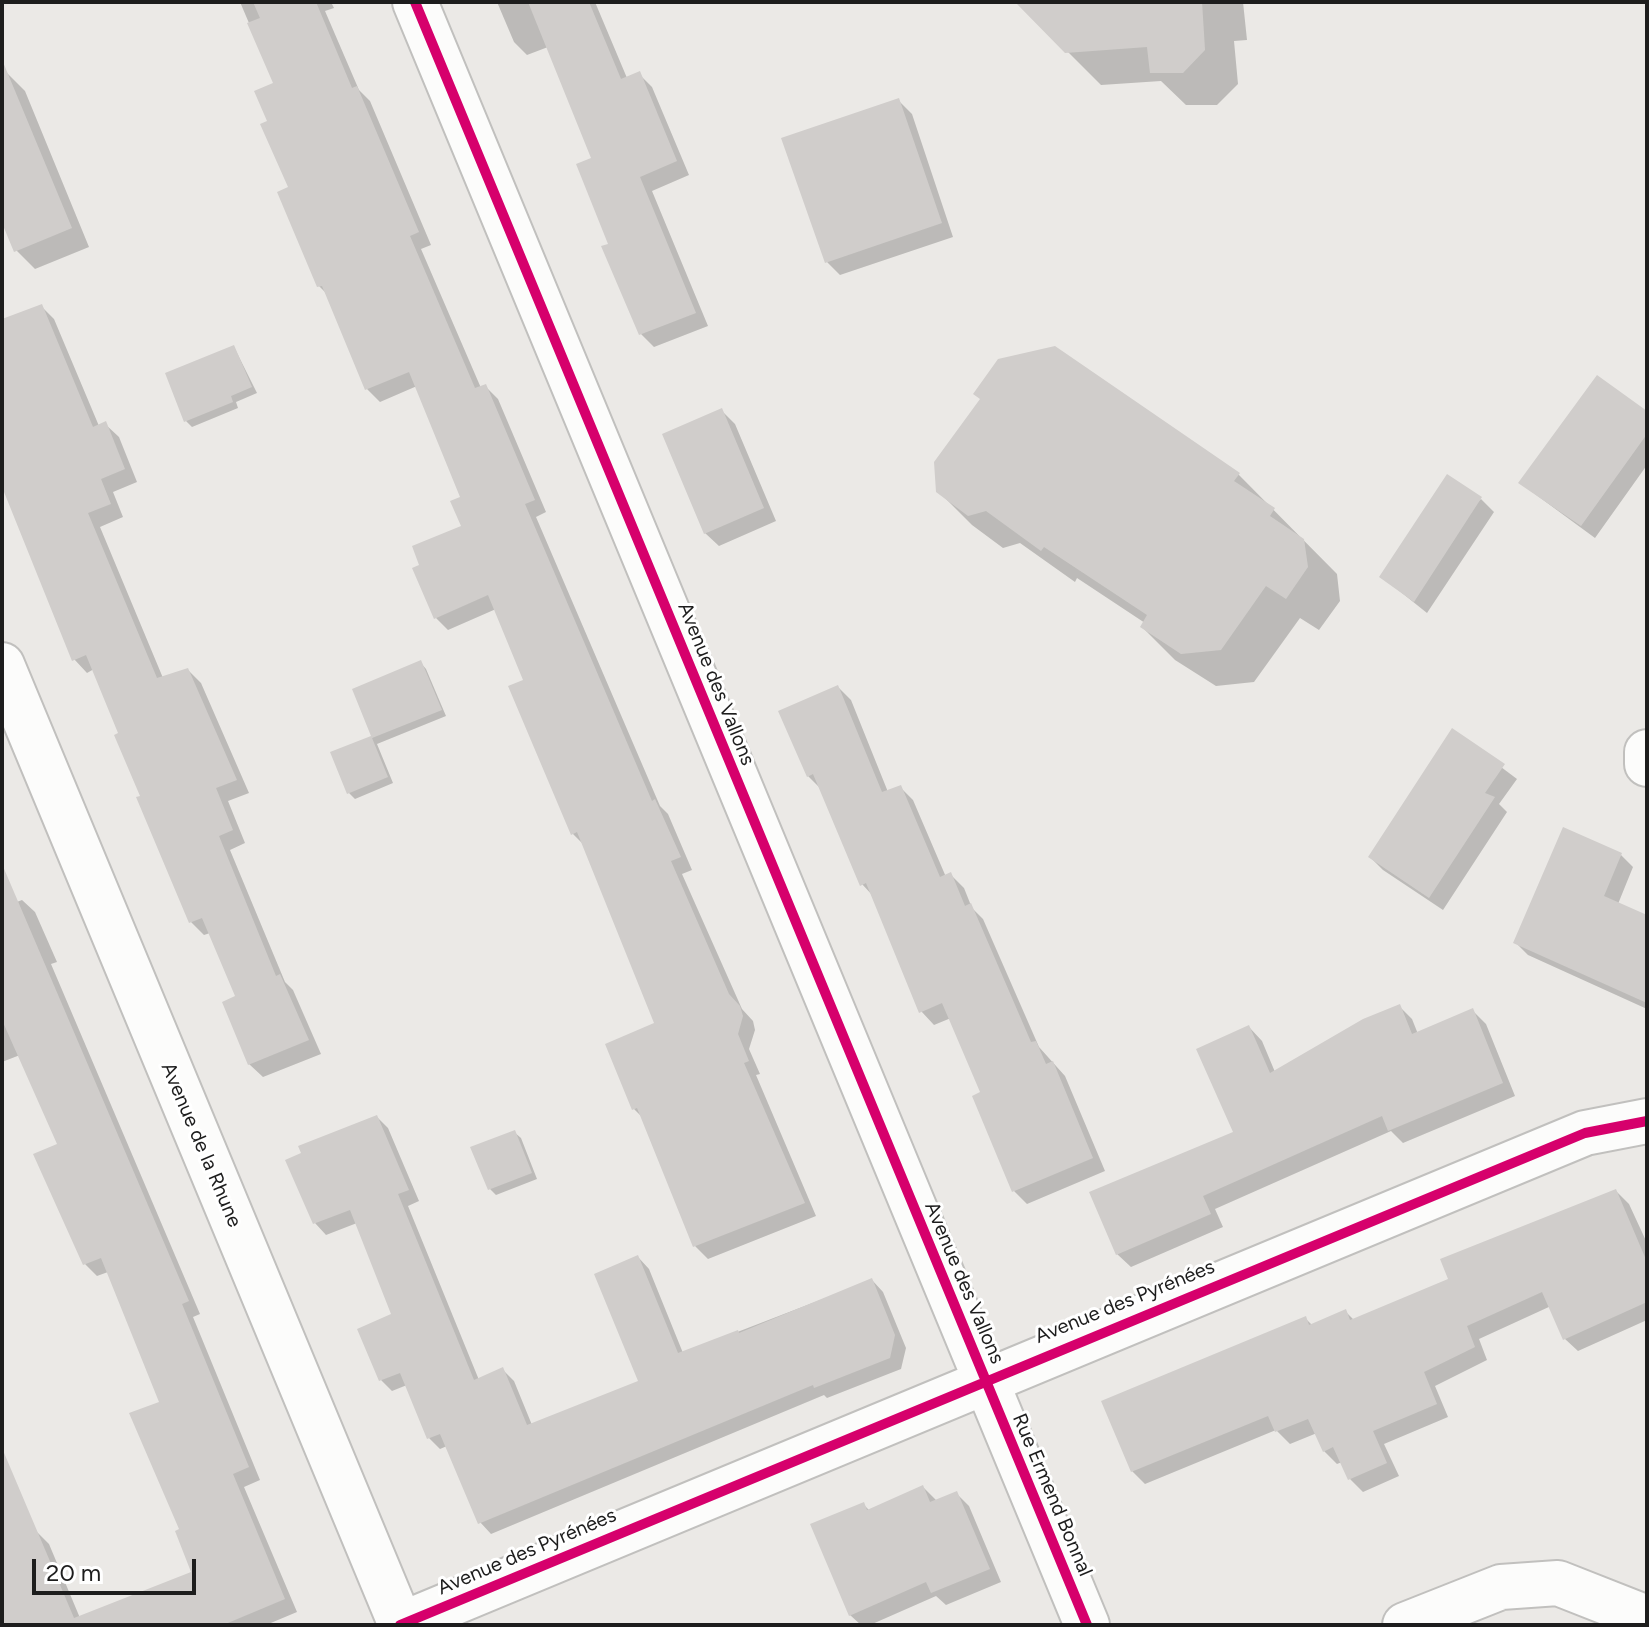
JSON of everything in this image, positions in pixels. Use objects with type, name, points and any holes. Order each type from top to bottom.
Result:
[{"type":"street","name":"Avenue des Vallons","points":[[415,2],[984,1380]]},
{"type":"street","name":"Avenue de la Rhune","points":[[2,665],[400,1625]]},
{"type":"street","points":[[1647,752],[1647,764]]},
{"type":"street","name":"Avenue des Pyrénées","points":[[400,1625],[1585,1133],[1647,1121]]},
{"type":"street","name":"Rue Ermend Bonnal","points":[[984,1380],[1087,1625]]},
{"type":"street","points":[[1405,1625],[1501,1587],[1558,1583],[1647,1618]]},
{"type":"building","points":[[253,2],[316,2],[352,88],[357,86],[419,232],[410,236],[475,388],[486,384],[535,500],[525,504],[652,801],[655,799],[681,857],[671,861],[729,994],[740,1006],[743,1016],[738,1034],[749,1061],[744,1063],[805,1203],[693,1247],[637,1108],[632,1110],[605,1044],[654,1023],[577,832],[571,835],[508,686],[523,680],[488,595],[434,619],[412,568],[419,565],[412,546],[461,526],[450,501],[460,497],[409,372],[365,390],[322,286],[317,287],[277,192],[288,187],[260,124],[267,121],[254,91],[273,83],[247,23],[260,18]]},
{"type":"building","points":[[528,2],[589,2],[621,79],[640,71],[677,161],[640,177],[696,313],[639,335],[601,246],[608,244],[576,164],[591,158]]},
{"type":"building","points":[[1015,2],[1202,2],[1205,50],[1183,73],[1150,73],[1147,47],[1065,53]]},
{"type":"building","points":[[3,62],[72,228],[14,252],[2,223]]},
{"type":"building","points":[[899,98],[942,223],[825,263],[781,138]]},
{"type":"building","points":[[42,304],[93,427],[106,421],[125,469],[101,479],[111,504],[88,513],[157,678],[188,668],[237,780],[216,788],[233,830],[219,836],[276,976],[280,974],[309,1040],[248,1065],[222,1002],[235,996],[202,918],[189,923],[136,797],[140,796],[114,735],[118,733],[86,655],[72,661],[2,487],[2,319]]},
{"type":"building","points":[[234,345],[252,387],[231,396],[233,402],[184,422],[165,373]]},
{"type":"building","points":[[1055,346],[1240,473],[1234,481],[1275,508],[1270,516],[1304,539],[1308,567],[1286,599],[1266,586],[1221,650],[1181,654],[1140,627],[1147,615],[1044,547],[1041,551],[986,511],[968,516],[936,492],[934,462],[980,399],[973,394],[998,359]]},
{"type":"building","points":[[1597,375],[1647,411],[1647,434],[1581,526],[1518,483]]},
{"type":"building","points":[[722,408],[764,508],[704,534],[662,434]]},
{"type":"building","points":[[1447,474],[1482,497],[1414,602],[1379,577]]},
{"type":"building","points":[[421,660],[442,710],[372,738],[388,777],[347,794],[330,752],[371,736],[352,689]]},
{"type":"building","points":[[838,685],[882,792],[901,785],[940,877],[951,872],[965,906],[971,903],[1031,1042],[1036,1041],[1046,1064],[1053,1061],[1093,1158],[1012,1192],[972,1096],[980,1092],[942,1003],[919,1013],[866,883],[860,886],[813,774],[807,777],[778,711]]},
{"type":"building","points":[[1452,728],[1505,764],[1485,793],[1495,797],[1429,898],[1368,857]]},
{"type":"building","points":[[1563,827],[1622,853],[1604,896],[1647,915],[1647,1003],[1513,943]]},
{"type":"building","points":[[2,864],[189,1301],[182,1304],[249,1467],[233,1474],[285,1599],[223,1625],[2,1625],[2,1448],[74,1618],[191,1572],[175,1531],[179,1529],[129,1413],[159,1402],[101,1258],[83,1265],[33,1154],[57,1144],[2,1020]]},
{"type":"building","points":[[1400,1004],[1412,1034],[1473,1008],[1503,1083],[1388,1131],[1382,1116],[1203,1196],[1211,1214],[1116,1255],[1089,1192],[1233,1132],[1196,1049],[1249,1025],[1270,1073],[1363,1019]]},
{"type":"building","points":[[377,1115],[409,1190],[398,1194],[474,1380],[503,1367],[527,1425],[638,1381],[594,1274],[638,1255],[678,1353],[738,1330],[739,1333],[872,1278],[895,1335],[890,1358],[814,1388],[813,1385],[478,1524],[440,1434],[427,1439],[400,1373],[379,1381],[357,1329],[391,1314],[350,1210],[313,1224],[285,1160],[301,1153],[298,1146]]},
{"type":"building","points":[[515,1130],[532,1173],[488,1190],[470,1147]]},
{"type":"building","points":[[1616,1189],[1647,1262],[1647,1302],[1563,1340],[1542,1292],[1467,1326],[1475,1347],[1424,1372],[1437,1404],[1373,1431],[1387,1463],[1348,1480],[1333,1447],[1323,1452],[1308,1419],[1275,1432],[1268,1416],[1131,1472],[1101,1401],[1306,1316],[1309,1325],[1346,1309],[1350,1320],[1448,1279],[1440,1259]]},
{"type":"building","points":[[923,1485],[930,1502],[957,1491],[990,1569],[931,1593],[926,1582],[849,1616],[810,1524],[864,1502],[867,1510]]},
{"type":"cycle path","points":[[415,2],[1087,1625]]},
{"type":"cycle path","points":[[400,1625],[1585,1133],[1647,1121]]}]
